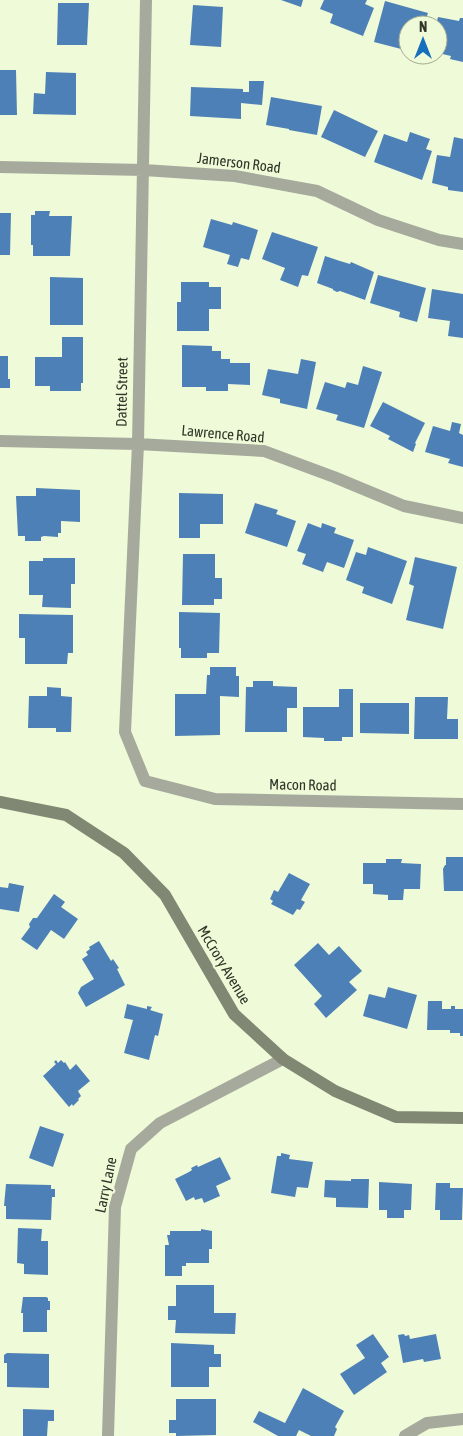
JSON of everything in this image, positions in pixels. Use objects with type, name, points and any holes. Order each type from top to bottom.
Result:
[{"type":"main road","name":"McCrory Avenue","points":[[0,802],[66,815],[124,853],[164,895],[234,1014],[283,1059],[334,1091],[396,1117],[463,1118]]},
{"type":"street","name":"Dattel Street","points":[[145,781],[125,732],[138,444],[146,0]]},
{"type":"street","name":"Jamerson Road","points":[[0,167],[144,170],[235,176],[317,191],[378,220],[439,240],[463,244]]},
{"type":"street","name":"Lawrence Road","points":[[0,441],[138,444],[264,451],[404,506],[463,518]]},
{"type":"street","name":"Macon Road","points":[[145,781],[215,799],[463,804]]},
{"type":"street","name":"Larry Lane","points":[[108,1436],[115,1207],[131,1149],[160,1123],[283,1059]]},
{"type":"street","points":[[405,1436],[426,1423],[463,1419]]},
{"type":"building","points":[[281,0],[303,0],[301,7]]},
{"type":"building","points":[[324,0],[367,0],[365,4],[374,8],[363,36],[330,23],[333,14],[320,9]]},
{"type":"building","points":[[385,1],[428,13],[427,15],[398,15],[398,48],[374,42]]},
{"type":"building","points":[[58,3],[89,3],[87,45],[57,45]]},
{"type":"building","points":[[193,5],[223,7],[221,47],[190,45]]},
{"type":"building","points":[[460,18],[463,18],[463,62],[450,59],[451,56],[448,55],[448,19],[459,21]]},
{"type":"building","points":[[0,70],[16,70],[17,115],[0,115]]},
{"type":"building","points":[[46,72],[76,73],[76,115],[33,114],[34,93],[45,94]]},
{"type":"building","points":[[249,81],[264,81],[262,105],[241,103],[241,119],[190,116],[191,87],[243,89],[243,92],[249,92]]},
{"type":"building","points":[[271,97],[322,106],[317,135],[266,125]]},
{"type":"building","points":[[334,110],[378,131],[365,157],[321,137]]},
{"type":"building","points":[[410,132],[430,139],[426,149],[432,151],[422,180],[374,162],[384,134],[407,142]]},
{"type":"building","points":[[454,137],[463,139],[463,192],[448,190],[448,187],[432,183],[437,155],[450,157]]},
{"type":"building","points":[[35,211],[50,211],[49,216],[72,216],[70,256],[33,256],[31,215],[35,215]]},
{"type":"building","points":[[0,213],[11,213],[10,255],[0,255]]},
{"type":"building","points":[[211,219],[232,225],[233,222],[258,230],[249,260],[241,258],[238,267],[227,264],[230,255],[203,247]]},
{"type":"building","points":[[272,232],[318,247],[308,276],[302,275],[298,287],[280,280],[285,268],[262,259]]},
{"type":"building","points":[[325,256],[350,264],[351,262],[374,272],[365,300],[340,291],[337,292],[317,283]]},
{"type":"building","points":[[378,275],[426,288],[417,322],[399,317],[400,312],[370,303]]},
{"type":"building","points":[[50,277],[83,278],[83,325],[50,325]]},
{"type":"building","points":[[181,282],[209,282],[209,287],[221,287],[221,309],[209,309],[209,331],[177,331],[177,302],[181,302]]},
{"type":"building","points":[[432,289],[463,294],[463,338],[448,336],[450,321],[428,318]]},
{"type":"building","points":[[62,337],[83,337],[83,383],[81,383],[81,391],[50,391],[50,386],[35,386],[35,357],[62,357]]},
{"type":"building","points":[[182,345],[212,346],[212,351],[221,351],[221,359],[230,359],[230,363],[250,363],[250,385],[228,384],[228,391],[206,391],[206,387],[182,387]]},
{"type":"building","points":[[0,356],[8,356],[10,388],[0,388]]},
{"type":"building","points":[[301,359],[316,362],[307,409],[280,403],[280,399],[262,395],[268,369],[298,374]]},
{"type":"building","points":[[363,366],[382,372],[364,428],[336,420],[338,415],[316,409],[325,382],[345,388],[347,382],[358,385]]},
{"type":"building","points":[[383,402],[425,423],[415,443],[413,452],[388,439],[390,436],[370,426]]},
{"type":"building","points":[[452,422],[461,424],[459,433],[463,435],[463,467],[448,463],[450,459],[425,452],[433,426],[450,431]]},
{"type":"building","points":[[36,488],[80,490],[80,522],[61,521],[61,533],[58,533],[58,537],[44,536],[41,537],[41,541],[25,541],[25,536],[18,536],[16,496],[36,496]]},
{"type":"building","points":[[179,493],[223,494],[223,524],[200,524],[200,538],[179,538]]},
{"type":"building","points":[[255,503],[278,510],[276,514],[296,521],[287,547],[245,533]]},
{"type":"building","points":[[308,523],[321,528],[322,523],[336,528],[334,533],[354,540],[344,568],[327,562],[323,572],[302,564],[306,554],[297,551]]},
{"type":"building","points":[[368,547],[407,561],[392,604],[362,593],[364,587],[346,580],[356,552],[366,555]]},
{"type":"building","points":[[183,554],[215,554],[215,578],[222,578],[222,599],[214,599],[214,605],[182,605]]},
{"type":"building","points":[[415,557],[457,567],[443,629],[406,620],[414,586],[409,584]]},
{"type":"building","points":[[43,558],[75,558],[75,584],[71,584],[71,608],[42,607],[43,595],[29,595],[29,561],[43,561]]},
{"type":"building","points":[[179,612],[220,613],[219,653],[207,653],[207,658],[181,658],[181,648],[179,648]]},
{"type":"building","points":[[19,614],[73,615],[73,653],[68,653],[67,664],[25,664],[25,638],[19,638]]},
{"type":"building","points":[[210,667],[236,667],[236,676],[239,676],[239,697],[220,696],[220,735],[175,736],[175,694],[206,694],[207,675],[210,675]]},
{"type":"building","points":[[253,681],[273,681],[273,686],[297,687],[297,708],[287,708],[287,732],[245,732],[246,687],[253,687]]},
{"type":"building","points":[[47,687],[61,688],[61,696],[72,697],[71,732],[56,732],[56,728],[28,728],[29,696],[47,696]]},
{"type":"building","points":[[339,689],[353,689],[353,737],[342,737],[342,741],[324,741],[324,738],[303,737],[303,707],[339,707]]},
{"type":"building","points":[[415,697],[448,697],[447,719],[458,719],[458,739],[414,739]]},
{"type":"building","points":[[360,703],[409,703],[409,734],[360,733]]},
{"type":"building","points":[[446,857],[463,857],[463,891],[444,891],[443,869],[446,865]]},
{"type":"building","points":[[386,859],[402,859],[401,863],[421,864],[420,889],[404,889],[403,900],[388,900],[388,895],[373,894],[373,884],[363,884],[363,863],[386,863]]},
{"type":"building","points":[[289,873],[310,884],[301,900],[305,902],[300,910],[297,909],[293,915],[271,904],[273,901],[270,899],[274,890],[278,892]]},
{"type":"building","points":[[9,883],[24,886],[19,912],[0,909],[0,887],[8,888]]},
{"type":"building","points":[[54,894],[65,902],[61,907],[78,919],[64,939],[51,930],[37,950],[21,939],[30,927],[29,924],[33,918],[37,918]]},
{"type":"building","points":[[99,941],[111,961],[113,959],[119,968],[117,969],[125,985],[86,1007],[78,993],[81,987],[94,979],[82,959],[88,955],[86,952],[90,949],[89,947]]},
{"type":"building","points":[[318,943],[329,955],[339,946],[362,971],[349,982],[357,990],[326,1018],[314,1004],[322,996],[294,965]]},
{"type":"building","points":[[388,987],[417,995],[407,1029],[363,1016],[369,994],[385,998]]},
{"type":"building","points":[[428,1001],[442,1001],[442,1009],[451,1009],[451,1006],[455,1006],[455,1009],[463,1009],[463,1036],[460,1036],[460,1033],[450,1033],[450,1030],[427,1030]]},
{"type":"building","points":[[127,1004],[147,1009],[147,1006],[152,1007],[150,1010],[163,1014],[158,1036],[155,1035],[149,1060],[124,1053],[133,1020],[124,1018]]},
{"type":"building","points":[[56,1060],[58,1063],[61,1060],[65,1062],[70,1070],[76,1064],[90,1081],[78,1091],[81,1096],[73,1106],[72,1104],[69,1107],[43,1076],[56,1064],[54,1062]]},
{"type":"building","points":[[40,1126],[64,1134],[53,1167],[29,1158]]},
{"type":"building","points":[[281,1153],[290,1155],[289,1159],[313,1162],[308,1188],[297,1187],[295,1197],[271,1193],[277,1156],[281,1156]]},
{"type":"building","points":[[220,1157],[231,1179],[216,1186],[220,1196],[204,1203],[202,1198],[195,1200],[194,1197],[186,1201],[175,1179],[189,1172],[192,1170],[191,1168],[197,1165],[198,1167]]},
{"type":"building","points":[[351,1179],[369,1179],[368,1208],[336,1207],[336,1198],[324,1197],[325,1180],[351,1181]]},
{"type":"building","points":[[379,1182],[412,1184],[411,1210],[404,1210],[404,1218],[387,1218],[387,1210],[379,1210]]},
{"type":"building","points":[[436,1183],[450,1183],[450,1188],[463,1188],[462,1220],[440,1220],[440,1210],[435,1210]]},
{"type":"building","points":[[6,1184],[51,1185],[51,1189],[55,1189],[55,1197],[52,1197],[51,1220],[6,1219],[6,1206],[4,1206]]},
{"type":"building","points":[[18,1228],[42,1229],[41,1241],[48,1241],[48,1275],[24,1274],[24,1264],[17,1263]]},
{"type":"building","points":[[201,1229],[212,1231],[212,1249],[209,1249],[209,1263],[186,1263],[186,1266],[182,1266],[182,1276],[165,1276],[165,1245],[169,1245],[167,1235],[170,1235],[170,1231],[201,1231]]},
{"type":"building","points":[[176,1285],[214,1285],[214,1313],[236,1313],[235,1334],[175,1333],[176,1320],[168,1320],[168,1306],[176,1306]]},
{"type":"building","points":[[23,1297],[48,1298],[50,1310],[47,1310],[47,1332],[23,1332],[23,1313],[21,1313]]},
{"type":"building","points":[[373,1334],[389,1357],[381,1363],[387,1372],[354,1395],[340,1374],[365,1358],[356,1345]]},
{"type":"building","points":[[404,1334],[405,1336],[409,1335],[410,1339],[436,1334],[441,1359],[424,1362],[423,1359],[403,1363],[398,1335]]},
{"type":"building","points":[[171,1343],[214,1345],[214,1354],[221,1354],[221,1367],[209,1367],[209,1387],[171,1387]]},
{"type":"building","points":[[7,1353],[49,1354],[49,1388],[7,1387],[7,1363],[4,1363],[4,1355]]},
{"type":"building","points":[[303,1388],[344,1411],[335,1427],[337,1429],[334,1436],[311,1436],[299,1430],[296,1436],[278,1436],[253,1422],[259,1411],[285,1423]]},
{"type":"building","points":[[176,1399],[216,1399],[216,1435],[176,1436],[176,1433],[169,1433],[169,1420],[176,1420]]},
{"type":"building","points":[[23,1409],[54,1410],[54,1421],[48,1421],[47,1436],[23,1436]]}]
